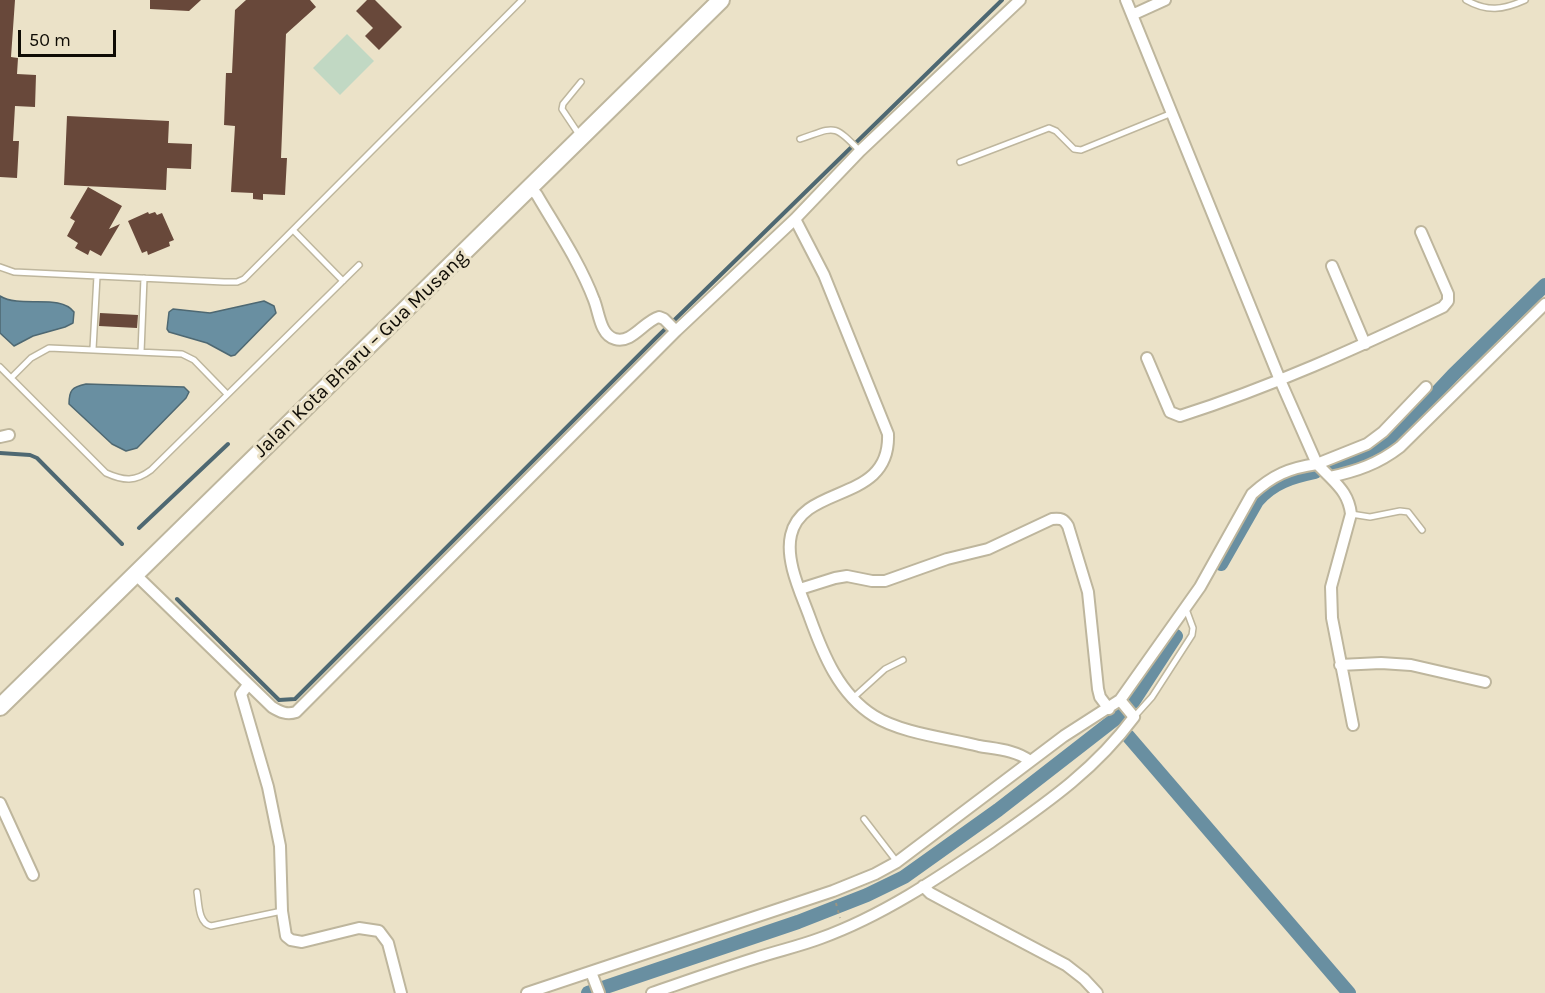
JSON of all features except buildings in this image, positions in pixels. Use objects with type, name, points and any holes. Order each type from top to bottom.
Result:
[{"type":"main road","name":"Jalan Kota Bharu – Gua Musang","points":[[0,707],[720,0]]},
{"type":"street","points":[[136,575],[272,707],[290,714],[303,707],[674,330],[795,219],[858,150],[1020,0]]},
{"type":"street","points":[[1126,0],[1280,380],[1317,465],[1342,489],[1350,503],[1351,514],[1331,587],[1332,618],[1353,725]]},
{"type":"street","points":[[1132,15],[1165,0]]},
{"type":"street","points":[[531,188],[571,252],[607,334],[616,339],[624,339],[658,317],[664,319],[674,330]]},
{"type":"street","points":[[795,219],[824,274],[884,420],[889,449],[885,461],[876,473],[866,481],[813,506],[793,527],[789,541],[791,560],[822,650],[837,678],[853,698],[874,716],[897,726],[1014,752],[1030,762]]},
{"type":"street","points":[[1147,358],[1167,406],[1174,415],[1180,416],[1280,380],[1365,344],[1443,307],[1448,301],[1448,294],[1421,232]]},
{"type":"street","points":[[1332,266],[1365,344]]},
{"type":"street","points":[[1330,477],[1359,471],[1387,457],[1400,447],[1545,304]]},
{"type":"street","points":[[527,993],[592,975],[833,891],[875,874],[897,862],[1064,736],[1120,700],[1200,587],[1252,494],[1269,480],[1289,469],[1317,465],[1367,444],[1383,432],[1426,387]]},
{"type":"street","points":[[800,589],[847,576],[885,581],[947,559],[988,549],[1052,519],[1060,518],[1065,520],[1082,567],[1088,592],[1098,689],[1109,709]]},
{"type":"street","points":[[1340,665],[1381,663],[1411,665],[1485,682]]},
{"type":"street","points":[[248,685],[241,694],[268,787],[280,846],[282,911],[286,936],[296,942],[359,928],[379,931],[388,943],[401,993]]},
{"type":"street","points":[[652,993],[821,938],[856,923],[923,886],[1014,826],[1085,772],[1120,736],[1134,717],[1120,700]]},
{"type":"street","points":[[0,803],[33,875]]},
{"type":"street","points":[[923,886],[930,893],[1066,965],[1097,993]]},
{"type":"street","points":[[592,975],[599,993]]},
{"type":"lane","points":[[0,267],[14,272],[237,282],[250,273],[522,0]]},
{"type":"lane","points":[[1466,0],[1494,10],[1525,0]]},
{"type":"lane","points":[[581,82],[563,104],[562,109],[563,114],[581,137]]},
{"type":"lane","points":[[960,162],[1049,128],[1056,131],[1074,149],[1081,150],[1172,113]]},
{"type":"lane","points":[[800,139],[831,129],[840,131],[858,150]]},
{"type":"lane","points":[[293,230],[343,281]]},
{"type":"lane","points":[[0,367],[106,472],[127,480],[142,476],[151,470],[359,265]]},
{"type":"lane","points":[[93,349],[97,276]]},
{"type":"lane","points":[[141,352],[144,278]]},
{"type":"lane","points":[[11,378],[31,358],[49,348],[182,354],[194,360],[227,394]]},
{"type":"lane","points":[[1351,514],[1370,517],[1400,511],[1408,512],[1422,531]]},
{"type":"lane","points":[[1134,717],[1152,697],[1192,635],[1193,628],[1185,608]]},
{"type":"lane","points":[[853,698],[885,669],[903,660]]},
{"type":"lane","points":[[864,819],[897,862]]},
{"type":"lane","points":[[197,892],[202,921],[206,925],[211,926],[282,911]]},
{"type":"path","points":[[834,898],[841,923]]},
{"type":"green space","points":[[347,34],[374,61],[340,95],[313,68]]},
{"type":"water","points":[[0,296],[9,300],[50,302],[68,306],[74,312],[73,323],[33,336],[14,346],[0,333]]},
{"type":"water","points":[[264,301],[274,306],[276,313],[235,355],[231,356],[207,343],[169,332],[167,329],[169,312],[173,309],[210,313]]},
{"type":"water","points":[[86,384],[184,387],[189,392],[186,398],[137,448],[126,451],[112,444],[69,404],[72,390]]},
{"type":"waterway","points":[[177,599],[279,700],[295,699],[655,339],[1002,0]]},
{"type":"waterway","points":[[1330,470],[1359,461],[1394,438],[1453,375],[1545,285]]},
{"type":"waterway","points":[[139,528],[228,444]]},
{"type":"waterway","points":[[0,453],[30,455],[37,458],[122,544]]},
{"type":"waterway","points":[[1221,564],[1257,501],[1263,495],[1283,481],[1315,472]]},
{"type":"waterway","points":[[1133,702],[1176,636]]},
{"type":"waterway","points":[[588,993],[798,922],[867,895],[904,877],[998,810],[1119,716]]},
{"type":"waterway","points":[[1128,736],[1349,993]]}]
